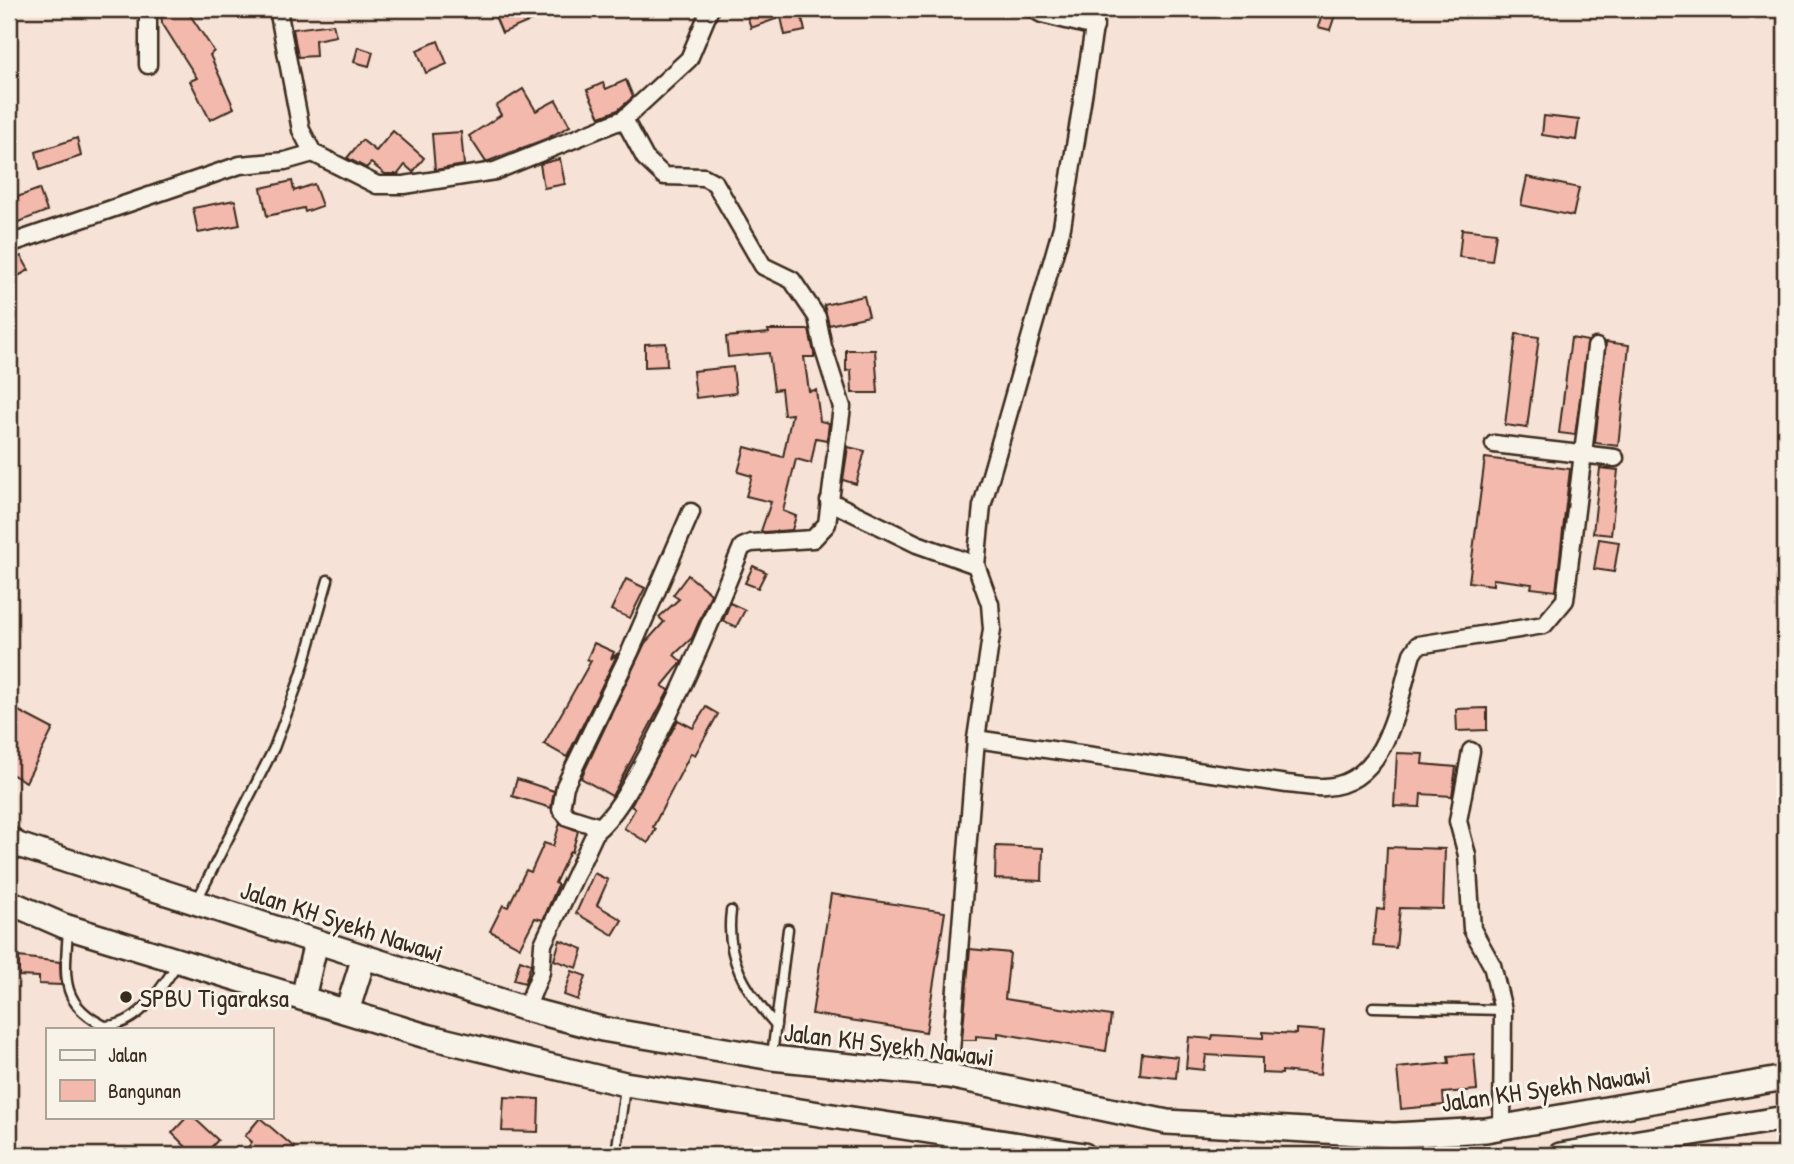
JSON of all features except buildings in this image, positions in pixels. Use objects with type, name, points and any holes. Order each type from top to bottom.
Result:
[{"type":"main road","name":"Jalan KH Syekh Nawawi","points":[[9,839],[18,845],[316,942],[526,1009],[602,1029],[772,1058],[949,1076],[1167,1122],[1394,1135],[1502,1127],[1785,1078]]},
{"type":"main road","points":[[9,902],[68,927],[426,1036],[625,1084],[952,1146],[1084,1155]]},
{"type":"main road","points":[[303,999],[316,942]]},
{"type":"main road","points":[[347,1011],[364,957]]},
{"type":"main road","points":[[1560,1155],[1785,1118]]},
{"type":"street","points":[[148,9],[148,65]]},
{"type":"street","points":[[278,9],[301,130],[313,153],[377,185],[404,185],[495,171],[624,118],[688,59],[710,9]]},
{"type":"street","points":[[1033,9],[1042,14],[1095,27]]},
{"type":"street","points":[[949,1076],[976,739],[992,629],[990,604],[976,565],[982,506],[1062,227],[1097,9]]},
{"type":"street","points":[[526,1009],[541,972],[543,944],[600,827],[627,792],[681,694],[742,547],[751,543],[813,539],[827,524],[842,407],[823,347],[817,317],[792,280],[763,266],[715,183],[704,177],[664,176],[645,158],[624,118]]},
{"type":"street","points":[[9,244],[240,165],[313,153]]},
{"type":"street","points":[[976,739],[1287,784],[1326,788],[1356,779],[1375,761],[1391,725],[1412,653],[1418,645],[1544,625],[1565,600],[1596,347]]},
{"type":"street","points":[[1493,444],[1581,457],[1615,458]]},
{"type":"street","points":[[829,501],[917,544],[976,565]]},
{"type":"street","points":[[600,827],[568,817],[561,809],[565,786],[630,652],[691,512]]},
{"type":"street","points":[[1471,751],[1458,821],[1466,855],[1468,911],[1472,929],[1492,965],[1503,1010],[1502,1127]]},
{"type":"lane","points":[[195,903],[274,748],[301,676],[328,580]]},
{"type":"lane","points":[[731,911],[729,932],[732,957],[761,1008],[776,1025]]},
{"type":"lane","points":[[68,927],[69,982],[73,1003],[78,1011],[105,1026],[131,1018],[160,990],[179,961]]},
{"type":"lane","points":[[772,1058],[788,929]]},
{"type":"lane","points":[[1373,1007],[1503,1010]]},
{"type":"lane","points":[[616,1155],[625,1084]]},
{"type":"place","name":"SPBU Tigaraksa","points":[[126,997]]}]
